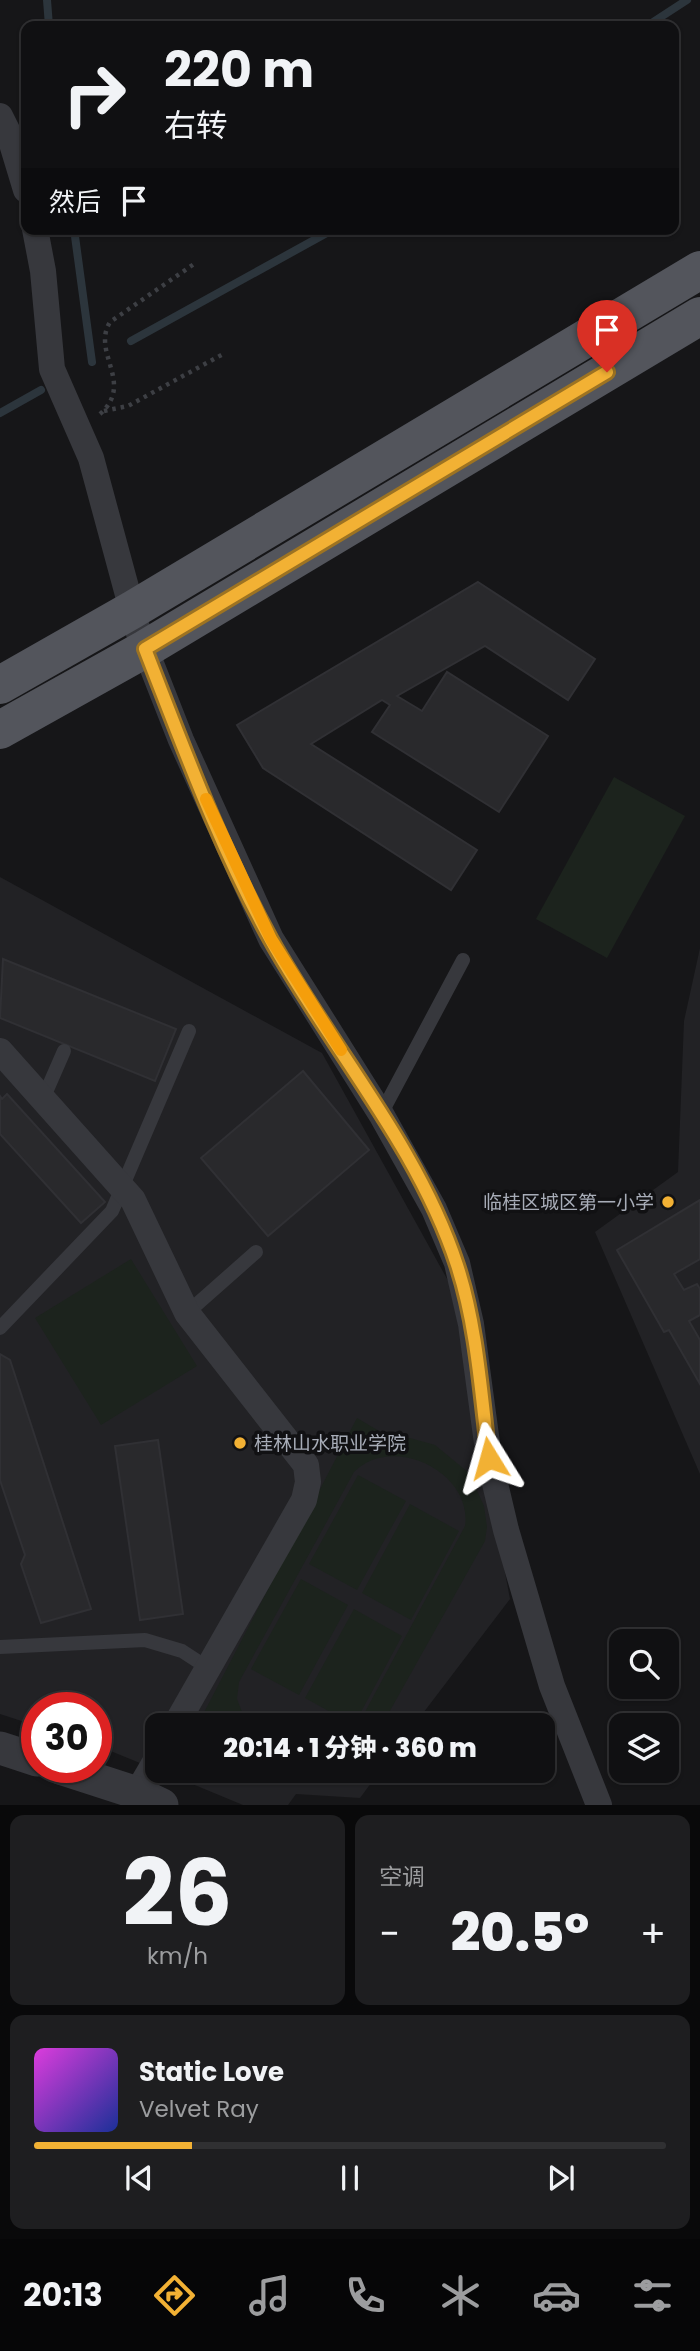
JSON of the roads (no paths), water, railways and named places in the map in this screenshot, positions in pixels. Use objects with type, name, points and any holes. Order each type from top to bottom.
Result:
[{"type":"main road","points":[[0,685],[132,610],[700,270]]},
{"type":"main road","points":[[0,730],[145,649],[700,316]]},
{"type":"street","points":[[0,116],[9,134],[21,174]]},
{"type":"street","points":[[36,235],[43,271],[50,362],[80,430],[101,488],[132,610],[145,649],[251,902],[288,969],[381,1114],[434,1209],[457,1264],[471,1324],[489,1458],[506,1530],[552,1686],[599,1805]]},
{"type":"street","points":[[0,1051],[141,1211],[187,1313],[295,1447],[306,1465],[308,1482],[303,1500],[182,1713]]},
{"type":"street","points":[[0,1748],[21,1755]]},
{"type":"street","points":[[104,1783],[150,1799]]},
{"type":"lane","points":[[381,1114],[463,960]]},
{"type":"lane","points":[[0,1328],[112,1212],[189,1031]]},
{"type":"lane","points":[[43,1099],[64,1051]]},
{"type":"lane","points":[[187,1313],[256,1252]]},
{"type":"lane","points":[[1,1644],[145,1640],[182,1651],[208,1668]]},
{"type":"waterway","points":[[47,0],[49,21]]},
{"type":"waterway","points":[[655,21],[687,0]]},
{"type":"waterway","points":[[75,235],[92,362]]},
{"type":"waterway","points":[[131,341],[323,235]]},
{"type":"waterway","points":[[0,413],[41,390]]},
{"type":"place","name":"临桂区城区第一小学","points":[[668,1202]]},
{"type":"place","name":"桂林山水职业学院","points":[[240,1443]]}]
